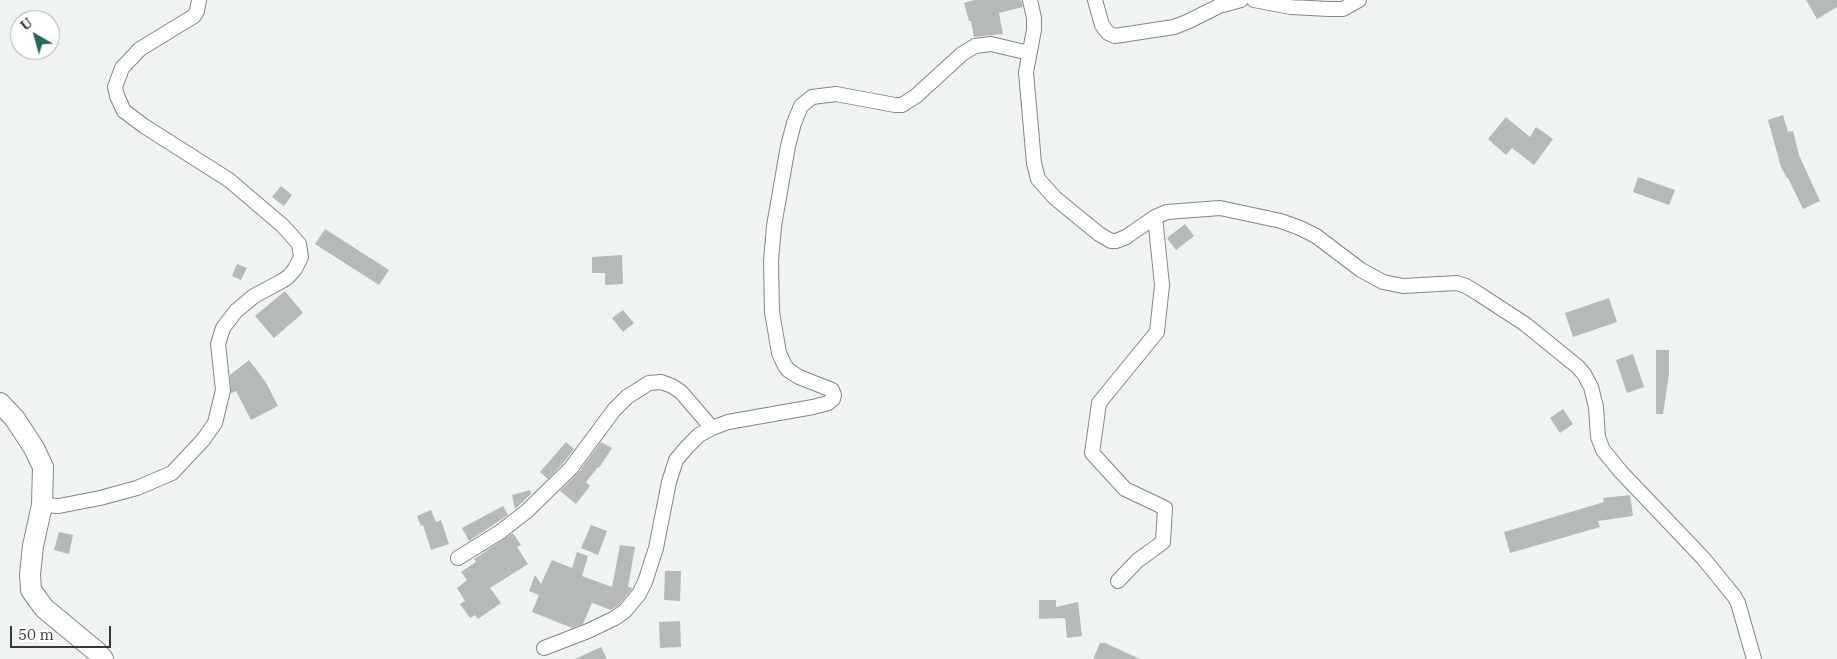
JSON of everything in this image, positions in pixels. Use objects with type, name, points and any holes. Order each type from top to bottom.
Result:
[{"type":"street","points":[[42,505],[59,506],[100,498],[137,488],[172,473],[212,430],[223,390],[218,344],[223,328],[236,311],[254,296],[288,277],[301,257],[301,251],[294,236],[229,180],[124,111],[117,96],[115,87],[122,68],[140,49],[194,16],[197,11],[198,0]]},
{"type":"street","points":[[1030,0],[1034,18],[1034,30],[1026,72],[1034,163],[1038,179],[1062,204],[1099,234],[1111,241],[1126,237],[1155,217],[1167,212],[1220,208],[1281,221],[1316,236],[1361,270],[1383,282],[1403,286],[1457,284],[1466,286],[1525,324],[1584,374],[1593,394],[1598,437],[1604,450],[1621,472],[1703,558],[1734,596],[1738,603],[1754,659]]},
{"type":"street","points":[[1095,0],[1102,25],[1108,33],[1115,36],[1174,27],[1219,6],[1241,0]]},
{"type":"street","points":[[1254,0],[1291,7],[1329,9],[1343,9],[1359,0]]},
{"type":"street","points":[[544,648],[615,618],[625,611],[636,599],[645,582],[656,548],[669,482],[676,460],[699,435],[712,428],[752,417],[813,407],[828,403],[833,399],[832,390],[799,377],[788,370],[780,353],[772,312],[771,261],[774,226],[788,146],[794,123],[802,106],[812,97],[836,94],[895,105],[902,104],[916,96],[962,54],[975,46],[991,44],[1029,53]]},
{"type":"street","points":[[1118,581],[1137,561],[1163,542],[1165,508],[1125,490],[1092,453],[1099,403],[1157,332],[1162,285],[1155,217]]},
{"type":"street","points":[[458,558],[500,532],[527,512],[571,468],[614,410],[648,383],[661,382],[681,392],[712,428]]},
{"type":"street","points":[[0,403],[14,419],[34,448],[44,467],[42,505],[33,546],[30,574],[31,590],[44,608],[103,659]]},
{"type":"building","points":[[974,0],[1021,0],[1023,7],[999,13],[1003,34],[974,37],[971,21],[969,21],[964,3]]},
{"type":"building","points":[[1806,0],[1837,0],[1837,7],[1817,19]]},
{"type":"building","points":[[1783,115],[1788,132],[1793,131],[1799,155],[1820,201],[1803,209],[1781,167],[1768,120]]},
{"type":"building","points":[[1506,117],[1530,137],[1536,127],[1553,139],[1534,165],[1512,148],[1506,155],[1488,139]]},
{"type":"building","points":[[1638,177],[1675,190],[1669,205],[1633,192]]},
{"type":"building","points":[[281,186],[292,195],[284,206],[272,197]]},
{"type":"building","points":[[1185,224],[1194,236],[1176,250],[1167,238]]},
{"type":"building","points":[[325,229],[389,270],[379,285],[315,244]]},
{"type":"building","points":[[622,255],[623,284],[605,285],[605,273],[592,273],[592,257]]},
{"type":"building","points":[[237,264],[247,268],[241,280],[232,276]]},
{"type":"building","points":[[285,291],[303,313],[274,338],[255,316]]},
{"type":"building","points":[[1609,298],[1617,322],[1573,337],[1565,313]]},
{"type":"building","points":[[623,310],[634,323],[623,332],[612,318]]},
{"type":"building","points":[[1656,350],[1669,350],[1669,374],[1663,414],[1656,414]]},
{"type":"building","points":[[1633,354],[1644,387],[1627,393],[1616,360]]},
{"type":"building","points":[[249,360],[265,381],[278,406],[251,420],[236,391],[231,393],[230,375]]},
{"type":"building","points":[[1563,409],[1573,424],[1560,433],[1550,418]]},
{"type":"building","points":[[566,442],[574,449],[548,479],[540,472]]},
{"type":"building","points":[[601,442],[612,448],[599,468],[586,482],[590,486],[576,504],[560,491],[578,473]]},
{"type":"building","points":[[530,490],[531,494],[515,509],[512,495]]},
{"type":"building","points":[[1630,495],[1633,516],[1598,521],[1600,527],[1510,553],[1504,532],[1604,502],[1603,498]]},
{"type":"building","points":[[503,506],[508,515],[469,541],[462,528]]},
{"type":"building","points":[[431,510],[436,522],[441,520],[449,544],[431,550],[423,525],[421,526],[417,516]]},
{"type":"building","points":[[591,525],[607,531],[598,555],[581,548]]},
{"type":"building","points":[[59,532],[73,535],[69,554],[54,550]]},
{"type":"building","points":[[513,533],[521,545],[517,547],[528,564],[490,588],[501,603],[478,619],[475,615],[470,618],[460,604],[465,601],[457,588],[467,580],[461,572],[476,562],[474,559]]},
{"type":"building","points":[[620,545],[635,547],[628,587],[632,589],[619,605],[611,610],[592,603],[583,624],[572,628],[532,612],[539,595],[529,591],[535,575],[541,584],[552,560],[572,568],[577,552],[588,556],[582,576],[612,587]]},
{"type":"building","points":[[665,571],[681,571],[680,601],[664,600]]},
{"type":"building","points":[[1039,600],[1056,600],[1056,607],[1078,602],[1082,636],[1067,638],[1065,618],[1039,619]]},
{"type":"building","points":[[680,621],[681,647],[660,648],[659,622]]},
{"type":"building","points":[[1100,643],[1105,643],[1140,659],[1093,659]]},
{"type":"building","points":[[601,647],[607,659],[575,659]]}]
